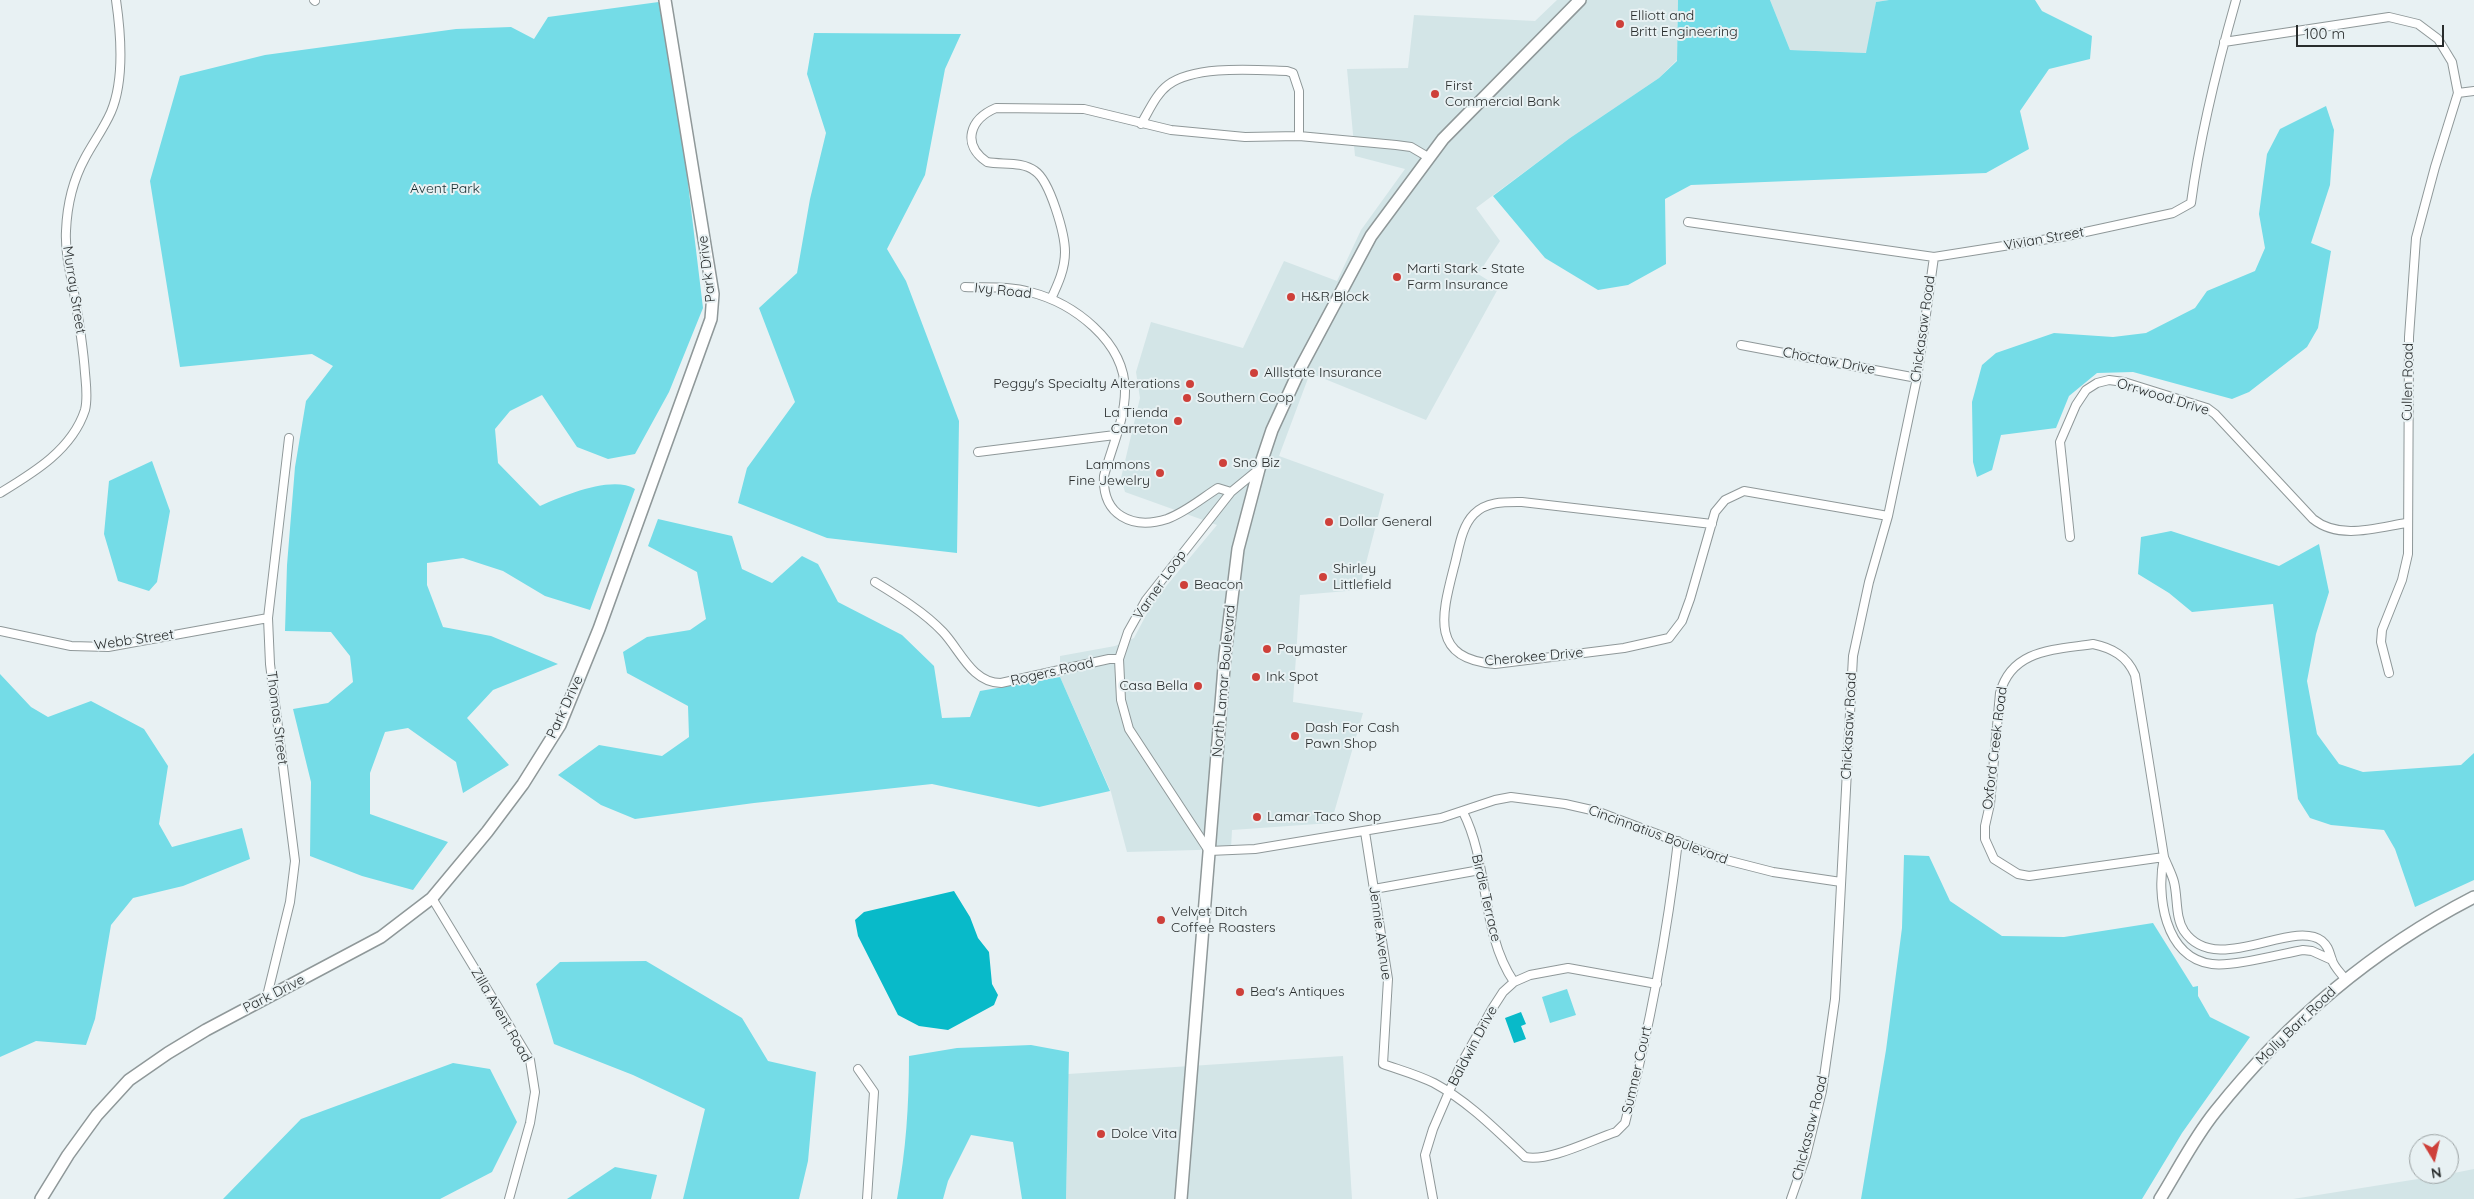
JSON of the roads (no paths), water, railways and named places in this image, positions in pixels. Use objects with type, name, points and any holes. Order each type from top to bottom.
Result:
[{"type":"street","name":"Murray Street","points":[[0,493],[45,466],[64,445],[85,410],[87,395],[84,355],[68,263],[66,232],[68,206],[83,160],[112,111],[120,72],[121,30],[116,0]]},
{"type":"street","name":"Park Drive","points":[[41,1199],[68,1155],[97,1115],[129,1080],[174,1049],[267,996],[381,937],[432,898],[523,784],[560,726],[602,620],[711,319],[712,294],[668,0]]},
{"type":"street","name":"North Lamar Boulevard","points":[[1180,1199],[1225,657],[1238,549],[1259,469],[1272,430],[1301,367],[1345,281],[1371,236],[1428,157],[1471,109],[1580,0]]},
{"type":"street","name":"Vivian Street","points":[[1688,222],[1934,257],[2067,236],[2173,212],[2187,207],[2191,203],[2196,166],[2224,42],[2236,0]]},
{"type":"street","points":[[2224,42],[2389,16],[2418,24],[2438,39],[2452,62],[2458,93],[2474,91]]},
{"type":"street","points":[[1141,124],[1156,98],[1168,85],[1186,78],[1211,71],[1287,71],[1293,73],[1299,91],[1299,136]]},
{"type":"street","name":"Cullen Road","points":[[2389,673],[2382,642],[2382,630],[2402,580],[2408,554],[2406,523],[2408,337],[2416,238],[2435,167],[2458,93]]},
{"type":"street","points":[[1051,300],[1062,275],[1065,252],[1048,187],[1042,177],[1029,167],[987,162],[973,148],[971,139],[977,120],[984,113],[996,108],[1084,109],[1171,130],[1213,135],[1299,136],[1411,147],[1428,157]]},
{"type":"street","name":"Chickasaw Road","points":[[1791,1199],[1806,1156],[1822,1091],[1835,999],[1853,656],[1869,582],[1888,516],[1917,378],[1934,257]]},
{"type":"street","name":"Ivy Road","points":[[965,287],[1011,289],[1029,292],[1051,300],[1080,316],[1100,334],[1117,360],[1125,390],[1123,409],[1104,476],[1106,497],[1119,516],[1142,522],[1161,520],[1183,512],[1218,488],[1231,492]]},
{"type":"street","name":"Choctaw Drive","points":[[1741,345],[1917,378]]},
{"type":"street","name":"Orrwood Drive","points":[[2070,537],[2060,442],[2076,405],[2086,390],[2097,383],[2109,380],[2124,382],[2207,408],[2215,414],[2323,528],[2350,532],[2406,523]]},
{"type":"street","points":[[978,452],[1115,436]]},
{"type":"street","name":"Thomas Street","points":[[267,996],[290,902],[295,861],[270,664],[268,618],[289,438]]},
{"type":"street","name":"Varner Loop","points":[[1209,851],[1129,729],[1121,700],[1120,659],[1128,632],[1146,600],[1231,492],[1259,469]]},
{"type":"street","name":"Cherokee Drive","points":[[1712,524],[1522,502],[1501,502],[1487,506],[1476,512],[1466,525],[1445,604],[1442,625],[1446,637],[1455,649],[1466,658],[1476,662],[1495,664],[1624,648],[1669,638],[1682,621],[1712,524],[1715,512],[1725,500],[1744,491],[1888,516]]},
{"type":"street","name":"Rogers Road","points":[[875,582],[900,596],[943,632],[977,674],[988,682],[1001,683],[1099,661],[1120,659]]},
{"type":"street","name":"Webb Street","points":[[0,631],[71,646],[108,647],[268,618]]},
{"type":"street","name":"Oxford Creek Road","points":[[2164,857],[2029,876],[2018,874],[1994,859],[1985,839],[1984,826],[1990,804],[2000,692],[2004,678],[2013,666],[2026,658],[2093,644],[2115,651],[2130,665],[2140,700],[2164,857],[2174,881],[2178,914],[2183,929],[2192,940],[2204,947],[2220,950],[2306,935],[2320,940],[2330,950],[2332,960],[2344,979]]},
{"type":"street","name":"Cincinnatius Boulevard","points":[[1209,851],[1255,849],[1365,832],[1441,818],[1495,800],[1511,798],[1534,799],[1596,811],[1726,860],[1773,872],[1841,882]]},
{"type":"street","name":"Birdie Terrace","points":[[1463,812],[1469,824],[1500,956],[1514,982]]},
{"type":"street","name":"Jennie Avenue","points":[[1365,832],[1388,978],[1383,1064]]},
{"type":"street","name":"Sumner Court","points":[[1383,1064],[1418,1076],[1450,1092],[1480,1114],[1525,1157],[1544,1157],[1616,1132],[1625,1123],[1657,984],[1672,900],[1678,841]]},
{"type":"street","name":"Oxford Creek Road","points":[[2164,857],[2160,874],[2170,933],[2187,953],[2212,964],[2304,950],[2312,951],[2332,960]]},
{"type":"street","points":[[1374,889],[1480,870]]},
{"type":"street","name":"Molly Barr Road","points":[[2160,1199],[2214,1114],[2255,1065],[2311,1009],[2344,979],[2407,935],[2474,897]]},
{"type":"street","name":"Zilla Avent Road","points":[[432,898],[530,1060],[535,1092],[530,1123],[509,1199]]},
{"type":"street","name":"Baldwin Drive","points":[[1433,1199],[1426,1155],[1433,1129],[1450,1092],[1460,1064],[1492,1009],[1514,982],[1539,972],[1568,968],[1657,984]]},
{"type":"street","points":[[858,1069],[874,1092],[867,1199]]},
{"type":"place","name":"Elliott and Britt Engineering","points":[[1620,24]]},
{"type":"place","name":"First Commercial Bank","points":[[1435,94]]},
{"type":"place","name":"Marti Stark - State Farm Insurance","points":[[1397,277]]},
{"type":"place","name":"H&R Block","points":[[1291,297]]},
{"type":"place","name":"Alllstate Insurance","points":[[1254,373]]},
{"type":"place","name":"Peggy's Specialty Alterations","points":[[1190,384]]},
{"type":"place","name":"Southern Coop","points":[[1187,398]]},
{"type":"place","name":"La Tienda Carreton","points":[[1178,421]]},
{"type":"place","name":"Sno Biz","points":[[1223,463]]},
{"type":"place","name":"Lammons Fine Jewelry","points":[[1160,473]]},
{"type":"place","name":"Dollar General","points":[[1329,522]]},
{"type":"place","name":"Shirley Littlefield","points":[[1323,577]]},
{"type":"place","name":"Beacon","points":[[1184,585]]},
{"type":"place","name":"Paymaster","points":[[1267,649]]},
{"type":"place","name":"Ink Spot","points":[[1256,677]]},
{"type":"place","name":"Casa Bella","points":[[1198,686]]},
{"type":"place","name":"Dash For Cash Pawn Shop","points":[[1295,736]]},
{"type":"place","name":"Lamar Taco Shop","points":[[1257,817]]},
{"type":"place","name":"Velvet Ditch Coffee Roasters","points":[[1161,920]]},
{"type":"place","name":"Bea's Antiques","points":[[1240,992]]},
{"type":"place","name":"Dolce Vita","points":[[1101,1134]]},
{"type":"park label","name":"Avent Park","points":[[445,189]]}]
